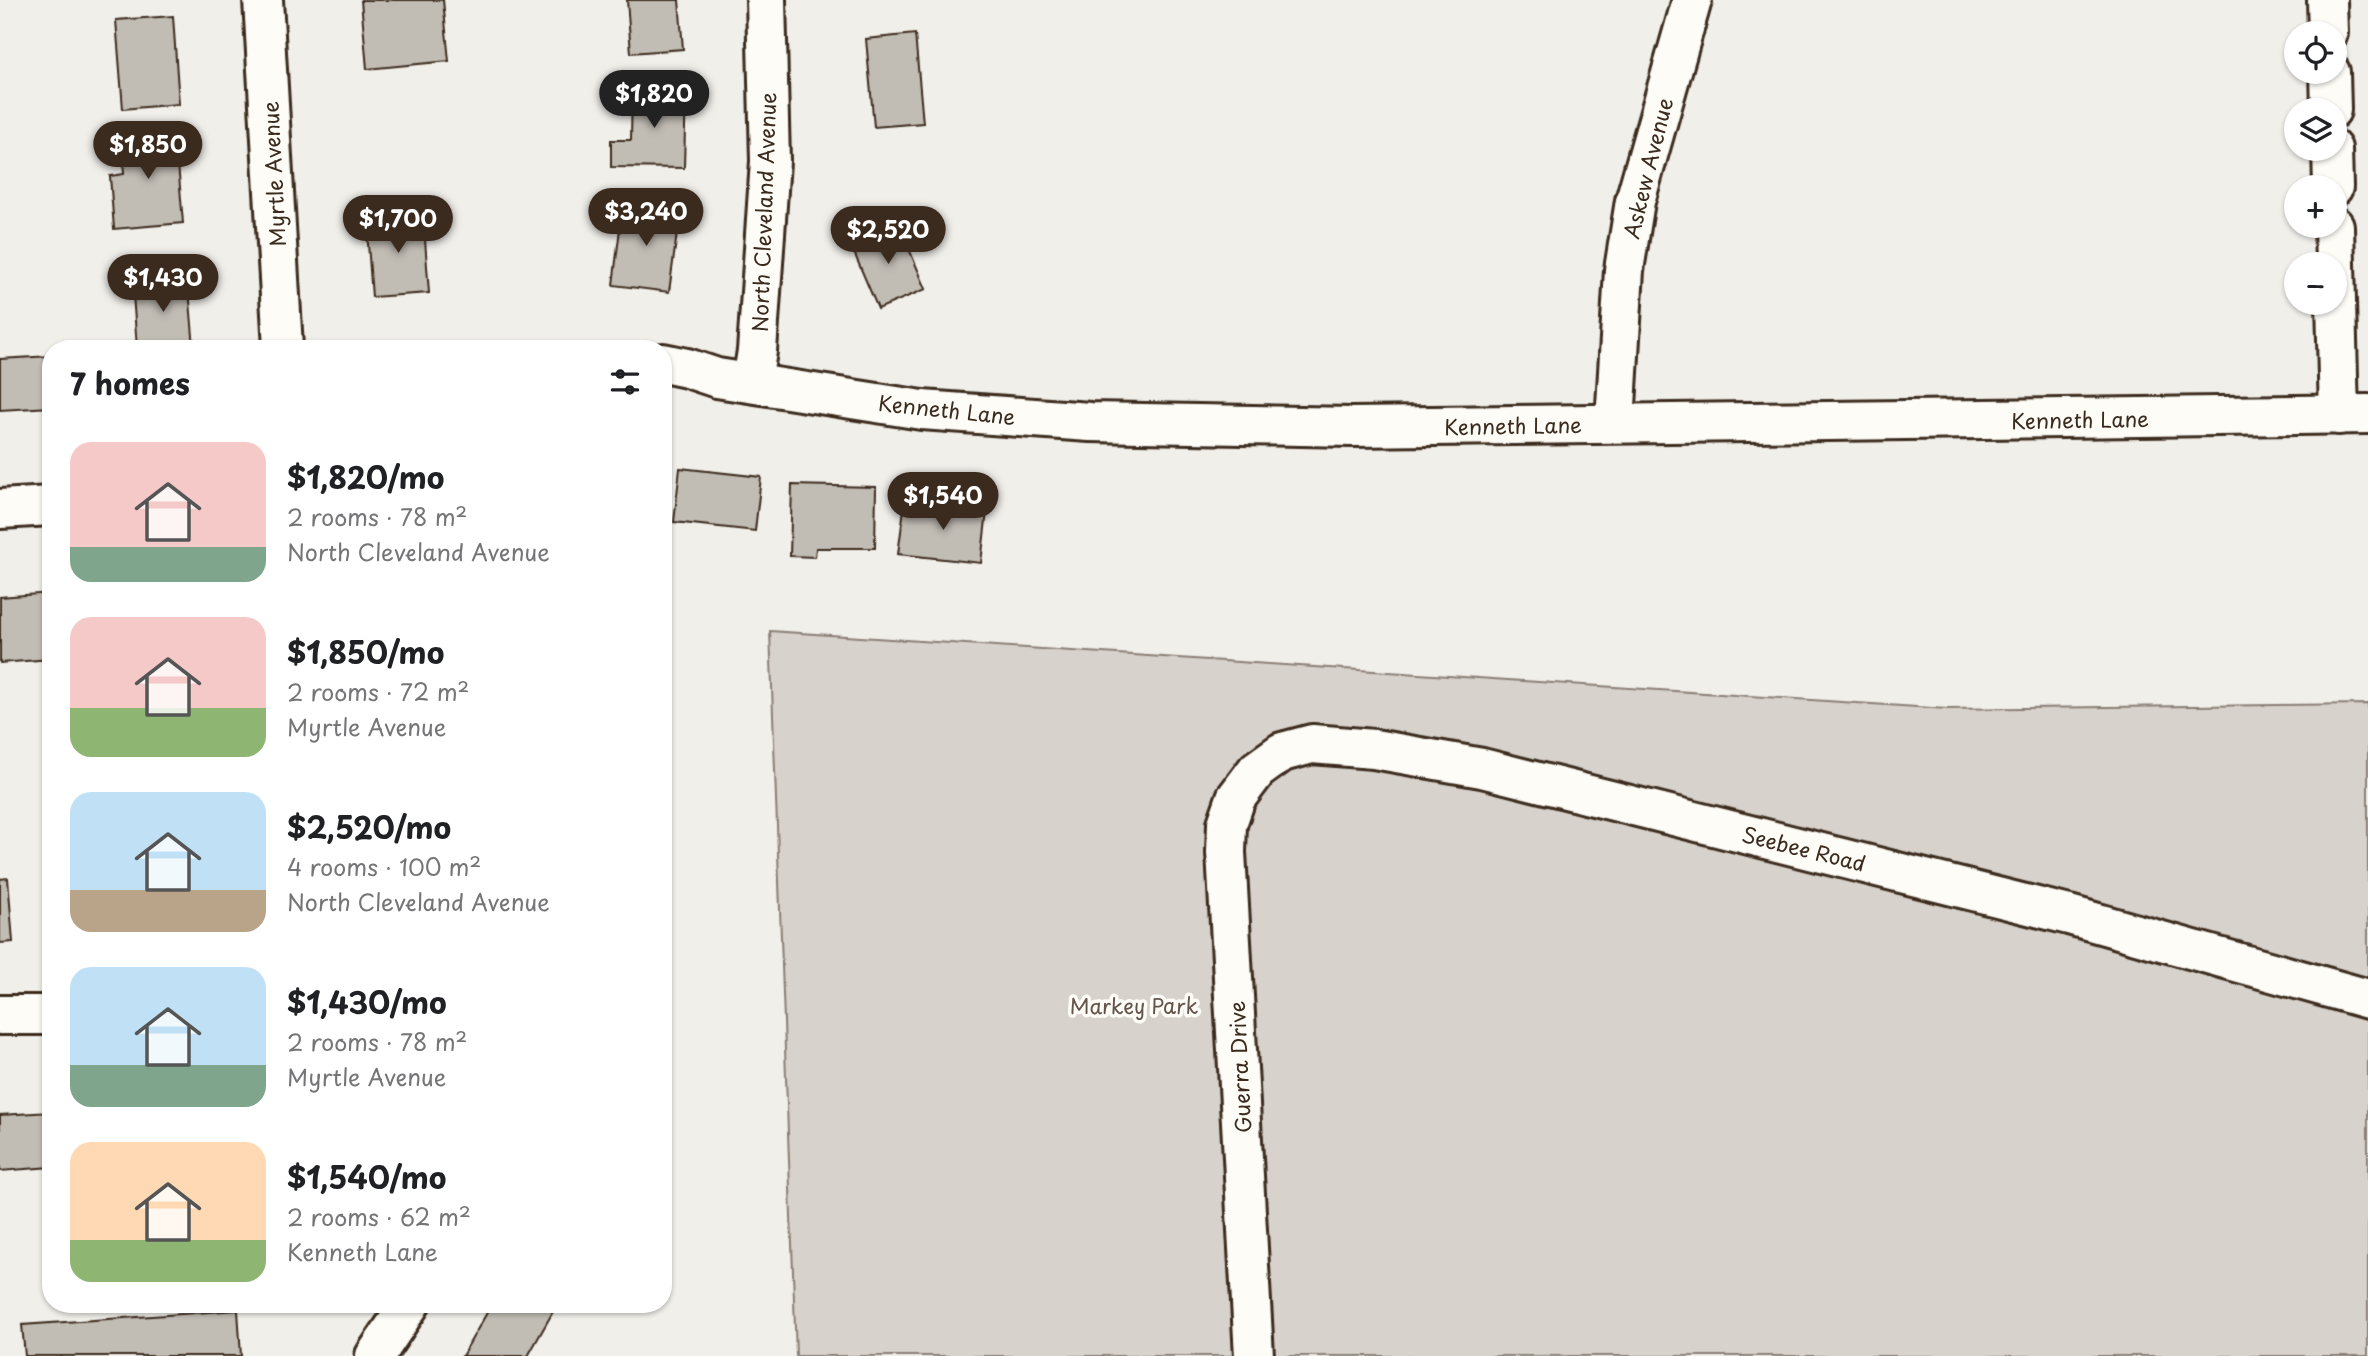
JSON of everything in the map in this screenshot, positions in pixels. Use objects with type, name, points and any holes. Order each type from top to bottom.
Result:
[{"type":"street","name":"Myrtle Avenue","points":[[263,0],[283,340]]},
{"type":"street","name":"North Cleveland Avenue","points":[[752,382],[758,351],[770,161],[766,0]]},
{"type":"street","name":"Askew Avenue","points":[[1615,423],[1624,270],[1635,201],[1692,0]]},
{"type":"street","points":[[2328,0],[2328,21]]},
{"type":"street","points":[[2335,238],[2353,415]]},
{"type":"street","name":"Kenneth Lane","points":[[672,365],[717,378],[922,410],[1090,422],[1352,427],[2353,415]]},
{"type":"street","points":[[0,509],[42,507]]},
{"type":"street","name":"Seebee Road","points":[[1246,783],[1257,770],[1282,752],[1312,744],[1374,749],[1482,768],[2069,915],[2368,999]]},
{"type":"street","name":"Guerra Drive","points":[[1246,783],[1236,799],[1227,824],[1226,852],[1254,1356]]},
{"type":"street","points":[[0,1016],[42,1015]]},
{"type":"street","points":[[375,1356],[404,1313]]},
{"type":"green space","name":"Markey Park","points":[[770,631],[1947,709],[2368,704],[2368,1356],[796,1356]]},
{"type":"building","points":[[361,0],[443,0],[449,61],[367,69]]},
{"type":"building","points":[[627,0],[679,0],[683,49],[631,53]]},
{"type":"building","points":[[173,16],[179,104],[123,109],[116,20]]},
{"type":"building","points":[[915,34],[923,123],[874,127],[866,39]]},
{"type":"building","points":[[632,86],[686,87],[684,168],[611,167],[611,140],[631,140]]},
{"type":"building","points":[[175,128],[183,223],[114,229],[110,176],[124,174],[121,132]]},
{"type":"building","points":[[623,204],[680,211],[669,292],[613,285]]},
{"type":"building","points":[[423,213],[429,293],[372,297],[366,217]]},
{"type":"building","points":[[898,223],[926,289],[878,309],[850,243]]},
{"type":"building","points":[[188,277],[193,340],[136,340],[132,281]]},
{"type":"building","points":[[42,357],[42,408],[0,410],[0,359]]},
{"type":"building","points":[[680,468],[761,477],[755,531],[674,522]]},
{"type":"building","points":[[792,485],[876,487],[875,548],[816,548],[815,557],[790,556]]},
{"type":"building","points":[[905,501],[987,511],[981,563],[898,554]]},
{"type":"building","points":[[42,594],[42,660],[0,663],[0,597]]},
{"type":"building","points":[[8,878],[13,942],[0,943],[0,879]]},
{"type":"building","points":[[42,1113],[42,1168],[0,1171],[0,1115]]},
{"type":"building","points":[[195,1313],[238,1313],[241,1356],[25,1356],[22,1325]]},
{"type":"building","points":[[487,1313],[552,1313],[528,1356],[462,1356]]}]
